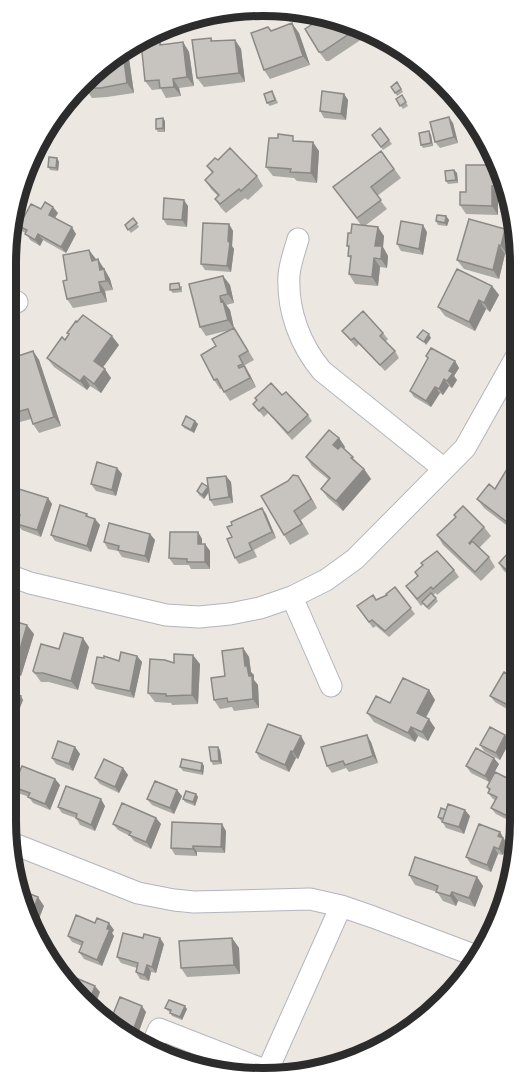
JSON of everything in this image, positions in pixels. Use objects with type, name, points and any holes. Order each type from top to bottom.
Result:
[{"type":"street","points":[[298,238],[289,274],[290,299],[295,323],[315,363],[444,470]]},
{"type":"street","points":[[16,578],[166,615],[199,617],[230,614],[260,608],[292,597],[326,580],[355,559],[465,448],[510,368]]},
{"type":"street","points":[[292,597],[331,686]]},
{"type":"street","points":[[18,846],[138,893],[174,900],[310,899],[341,906],[472,955]]},
{"type":"street","points":[[268,1068],[341,906]]},
{"type":"street","points":[[153,1043],[159,1029],[254,1068]]},
{"type":"building","points":[[316,22],[351,33],[319,52],[305,29]]},
{"type":"building","points":[[292,23],[303,56],[264,70],[251,33],[268,27],[271,31]]},
{"type":"building","points":[[211,38],[211,41],[235,40],[239,73],[197,78],[192,40]]},
{"type":"building","points":[[160,41],[160,45],[183,42],[187,77],[173,79],[174,87],[160,88],[159,80],[145,81],[142,49]]},
{"type":"building","points":[[124,60],[127,83],[90,88]]},
{"type":"building","points":[[397,82],[401,89],[395,93],[391,87]]},
{"type":"building","points":[[272,91],[275,100],[267,103],[264,94]]},
{"type":"building","points":[[322,91],[344,94],[341,114],[320,111]]},
{"type":"building","points":[[402,95],[406,102],[400,106],[396,99]]},
{"type":"building","points":[[449,117],[454,137],[435,142],[430,122]]},
{"type":"building","points":[[163,118],[163,128],[156,129],[156,119]]},
{"type":"building","points":[[380,128],[389,140],[381,147],[372,135]]},
{"type":"building","points":[[429,131],[431,143],[421,145],[419,133]]},
{"type":"building","points":[[278,134],[293,136],[293,141],[313,142],[311,173],[266,167],[269,138],[278,138]]},
{"type":"building","points":[[230,148],[257,176],[241,191],[239,189],[220,204],[215,199],[219,195],[205,180],[213,172],[207,166],[215,158],[218,160]]},
{"type":"building","points":[[381,151],[394,169],[371,187],[381,200],[357,218],[333,187]]},
{"type":"building","points":[[49,157],[57,158],[56,168],[48,167]]},
{"type":"building","points":[[466,165],[490,165],[498,186],[492,186],[492,206],[460,205],[460,192],[466,192]]},
{"type":"building","points":[[454,170],[456,180],[446,181],[445,171]]},
{"type":"building","points":[[164,198],[184,200],[182,220],[163,219]]},
{"type":"building","points":[[45,202],[53,207],[49,215],[72,227],[61,247],[38,234],[35,240],[25,234],[27,230],[20,226],[31,204],[41,209]]},
{"type":"building","points":[[437,215],[446,216],[445,223],[436,221]]},
{"type":"building","points":[[133,218],[137,223],[128,230],[125,225]]},
{"type":"building","points":[[469,219],[505,229],[493,270],[457,260]]},
{"type":"building","points":[[401,221],[423,225],[419,249],[397,244]]},
{"type":"building","points":[[203,223],[229,224],[228,241],[230,243],[227,266],[201,264]]},
{"type":"building","points":[[352,224],[378,227],[375,246],[382,246],[381,259],[374,258],[372,277],[349,274],[351,256],[348,256],[349,246],[347,246],[348,233],[351,233]]},
{"type":"building","points":[[89,250],[92,261],[98,259],[100,270],[104,269],[106,281],[99,282],[101,292],[67,299],[63,281],[67,280],[63,255]]},
{"type":"building","points":[[457,269],[492,286],[484,303],[479,300],[469,322],[438,307]]},
{"type":"building","points":[[223,276],[228,294],[220,296],[228,320],[200,327],[189,284]]},
{"type":"building","points":[[179,283],[180,289],[170,290],[170,284]]},
{"type":"building","points":[[363,311],[383,333],[380,336],[395,351],[380,365],[354,338],[351,340],[342,331]]},
{"type":"building","points":[[83,315],[112,336],[94,361],[105,369],[94,384],[84,376],[80,381],[47,358],[62,337],[65,340],[69,334],[67,333]]},
{"type":"building","points":[[234,328],[248,351],[239,356],[243,364],[238,366],[239,368],[244,366],[250,378],[224,392],[217,379],[214,380],[201,355],[216,346],[212,339]]},
{"type":"building","points":[[423,330],[429,334],[424,342],[417,337]]},
{"type":"building","points":[[431,348],[455,361],[449,371],[453,373],[447,381],[444,379],[439,389],[435,387],[426,401],[410,391]]},
{"type":"building","points":[[33,351],[54,417],[33,424],[28,409],[16,412],[16,357]]},
{"type":"building","points":[[271,383],[282,395],[286,392],[308,415],[288,433],[263,407],[259,411],[253,404],[257,400],[255,398]]},
{"type":"building","points":[[186,416],[195,421],[191,430],[182,425]]},
{"type":"building","points":[[329,430],[339,438],[333,445],[338,449],[341,446],[364,469],[336,501],[321,489],[330,478],[306,457]]},
{"type":"building","points":[[97,462],[117,468],[112,490],[91,484]]},
{"type":"building","points":[[507,469],[510,471],[510,518],[507,522],[477,499],[489,484],[495,489]]},
{"type":"building","points":[[293,475],[298,476],[311,499],[294,511],[302,524],[284,535],[261,496],[288,481]]},
{"type":"building","points":[[226,476],[229,497],[210,500],[207,478]]},
{"type":"building","points":[[202,483],[208,487],[202,495],[197,491]]},
{"type":"building","points":[[16,488],[48,498],[37,530],[17,524],[20,515],[16,514]]},
{"type":"building","points":[[60,505],[95,519],[87,546],[51,535]]},
{"type":"building","points":[[463,506],[484,527],[469,543],[472,541],[489,557],[475,572],[437,535],[456,517],[454,515]]},
{"type":"building","points":[[262,508],[272,532],[249,543],[252,550],[235,558],[227,539],[232,537],[227,527],[232,525],[231,522]]},
{"type":"building","points":[[109,523],[150,534],[145,556],[118,550],[119,546],[104,542]]},
{"type":"building","points":[[170,532],[198,532],[198,544],[205,544],[205,562],[187,562],[187,559],[169,558]]},
{"type":"building","points":[[437,551],[454,570],[433,589],[431,587],[417,599],[406,586],[418,576],[415,572],[423,565],[421,563]]},
{"type":"building","points":[[510,551],[510,573],[499,563]]},
{"type":"building","points":[[395,587],[411,608],[385,631],[372,620],[369,622],[357,606],[373,595],[376,600],[387,595]]},
{"type":"building","points":[[431,593],[436,598],[427,607],[422,602]]},
{"type":"building","points":[[16,622],[27,625],[16,664]]},
{"type":"building","points":[[64,633],[83,638],[71,681],[35,673],[33,671],[41,644],[59,649]]},
{"type":"building","points":[[243,648],[245,666],[247,666],[249,676],[252,676],[253,699],[228,702],[227,698],[214,700],[211,678],[225,676],[222,651]]},
{"type":"building","points":[[121,652],[137,656],[130,691],[92,683],[97,657],[104,658],[104,656],[119,661]]},
{"type":"building","points":[[174,654],[193,655],[192,695],[166,696],[166,694],[148,693],[150,659],[174,663]]},
{"type":"building","points":[[504,672],[510,675],[508,705],[490,696]]},
{"type":"building","points":[[403,678],[429,690],[417,713],[429,719],[422,732],[411,727],[408,733],[367,713],[376,696],[390,703]]},
{"type":"building","points":[[16,694],[21,696],[16,707]]},
{"type":"building","points":[[268,724],[301,736],[285,765],[256,752]]},
{"type":"building","points":[[490,727],[505,735],[496,753],[480,745]]},
{"type":"building","points":[[367,735],[373,756],[345,765],[343,761],[327,766],[321,747]]},
{"type":"building","points":[[58,741],[75,747],[69,764],[52,758]]},
{"type":"building","points":[[209,747],[218,747],[219,761],[211,761]]},
{"type":"building","points":[[476,748],[494,758],[485,776],[466,766]]},
{"type":"building","points":[[104,759],[123,768],[115,787],[95,778]]},
{"type":"building","points":[[182,759],[202,763],[201,771],[180,767]]},
{"type":"building","points":[[22,766],[55,779],[45,804],[28,797],[30,793],[16,788],[16,780]]},
{"type":"building","points":[[495,772],[507,778],[510,777],[510,817],[491,808],[497,797],[488,793],[490,789],[487,787]]},
{"type":"building","points":[[155,781],[177,790],[170,808],[147,799]]},
{"type":"building","points":[[66,786],[101,799],[91,825],[76,818],[77,814],[58,807]]},
{"type":"building","points":[[186,791],[196,794],[193,802],[183,799]]},
{"type":"building","points":[[122,803],[156,818],[146,842],[129,835],[131,832],[113,824]]},
{"type":"building","points":[[448,804],[465,810],[459,827],[442,822]]},
{"type":"building","points":[[441,808],[446,810],[443,819],[438,817]]},
{"type":"building","points":[[172,822],[222,824],[221,847],[171,848]]},
{"type":"building","points":[[479,824],[500,832],[498,836],[503,838],[499,849],[494,847],[487,865],[466,857]]},
{"type":"building","points":[[415,857],[477,877],[469,898],[452,892],[450,896],[436,892],[438,886],[409,875]]},
{"type":"building","points":[[28,893],[38,897],[33,910]]},
{"type":"building","points":[[76,915],[95,923],[97,918],[109,923],[107,929],[110,929],[97,960],[79,952],[83,942],[68,936]]},
{"type":"building","points":[[123,933],[143,938],[144,934],[160,938],[152,967],[147,965],[144,975],[136,972],[138,963],[117,957]]},
{"type":"building","points":[[232,938],[234,965],[181,968],[179,941]]},
{"type":"building","points":[[76,978],[95,986],[91,997],[78,984]]},
{"type":"building","points":[[120,997],[142,1006],[134,1028],[112,1016]]},
{"type":"building","points":[[169,1000],[185,1006],[180,1017],[165,1008]]}]
